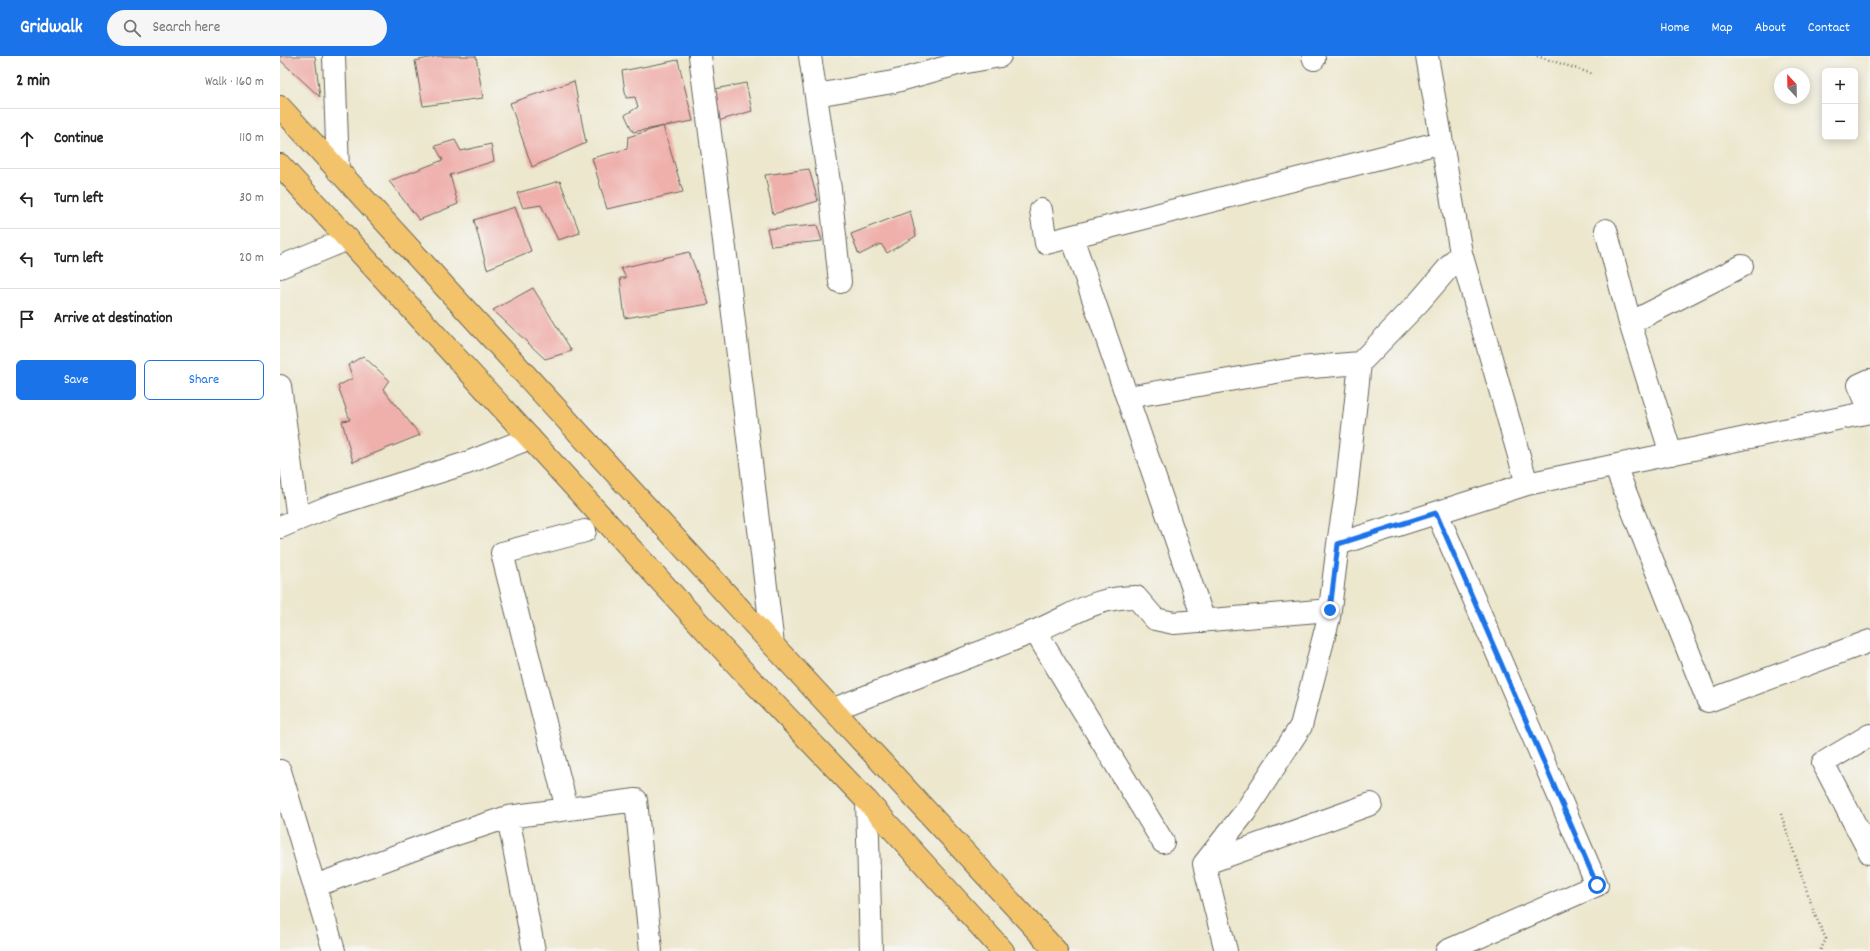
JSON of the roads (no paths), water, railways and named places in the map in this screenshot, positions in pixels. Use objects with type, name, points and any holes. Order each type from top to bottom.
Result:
[{"type":"highway","points":[[280,106],[772,645],[834,709],[1056,951]]},
{"type":"highway","points":[[280,166],[741,669],[867,801],[1003,951]]},
{"type":"street","points":[[334,56],[338,171]]},
{"type":"street","points":[[700,56],[727,264],[772,645]]},
{"type":"street","points":[[810,56],[830,189],[840,282]]},
{"type":"street","points":[[816,95],[893,82],[961,63],[1000,56]]},
{"type":"street","points":[[1427,56],[1461,253],[1527,484]]},
{"type":"street","points":[[1041,210],[1046,243],[1442,142]]},
{"type":"street","points":[[1606,230],[1630,323],[1671,454]]},
{"type":"street","points":[[1072,237],[1204,621]]},
{"type":"street","points":[[280,266],[348,239]]},
{"type":"street","points":[[1204,864],[1245,812],[1301,726],[1330,610],[1346,493],[1360,363],[1420,302],[1461,253]]},
{"type":"street","points":[[1630,323],[1742,266]]},
{"type":"street","points":[[1128,397],[1300,368],[1360,363]]},
{"type":"street","points":[[1338,544],[1527,484],[1870,411],[1859,385],[1870,380]]},
{"type":"street","points":[[280,386],[289,523],[333,505],[467,463],[530,438]]},
{"type":"street","points":[[1615,466],[1708,701],[1870,641]]},
{"type":"street","points":[[1436,513],[1597,885],[1447,951]]},
{"type":"street","points":[[567,809],[502,553],[585,532]]},
{"type":"street","points":[[834,709],[1035,631],[1096,602],[1117,597],[1136,597],[1155,619],[1174,623],[1330,610]]},
{"type":"street","points":[[1035,631],[1163,842]]},
{"type":"street","points":[[1870,735],[1824,763],[1870,853]]},
{"type":"street","points":[[280,771],[334,951]]},
{"type":"street","points":[[315,886],[447,837],[508,817],[636,800],[651,951]]},
{"type":"street","points":[[867,801],[872,951]]},
{"type":"street","points":[[1204,864],[1372,804]]},
{"type":"street","points":[[508,817],[534,951]]},
{"type":"street","points":[[1204,864],[1226,951]]}]
